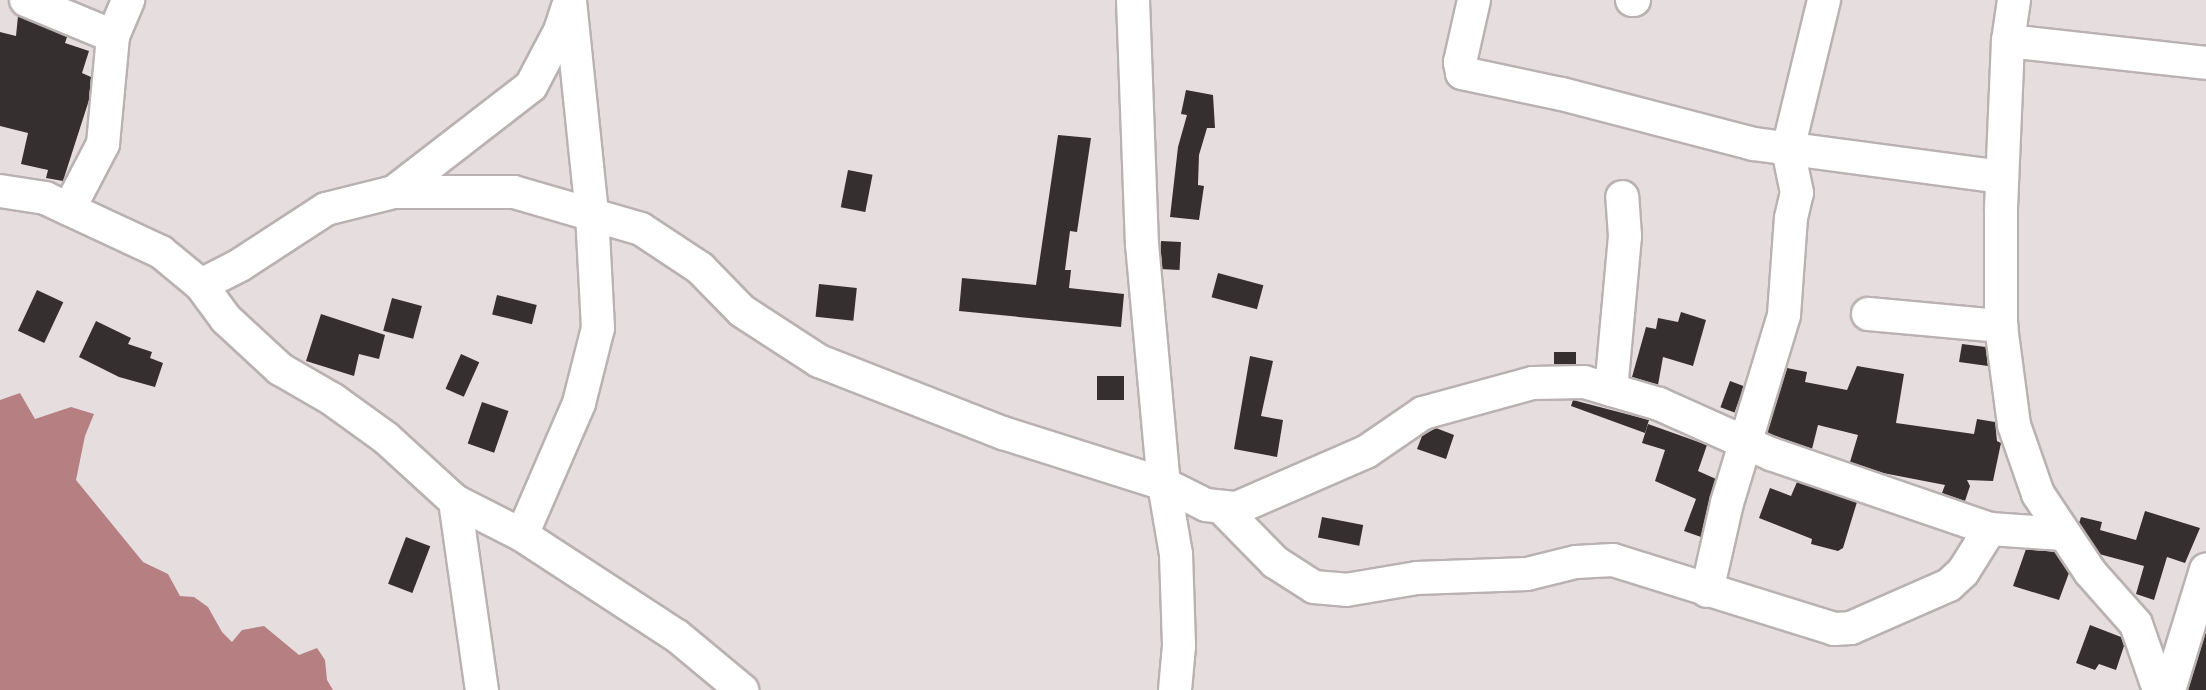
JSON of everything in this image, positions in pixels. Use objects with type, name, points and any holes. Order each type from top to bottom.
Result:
[{"type":"street","points":[[26,0],[113,36]]},
{"type":"street","points":[[69,208],[103,144],[113,36],[128,0]]},
{"type":"street","points":[[394,192],[531,86],[560,31],[570,0]]},
{"type":"street","points":[[522,535],[579,403],[598,328],[592,214],[570,0]]},
{"type":"street","points":[[1132,0],[1142,244],[1164,484],[1176,554],[1179,646],[1175,690]]},
{"type":"street","points":[[1474,0],[1460,62],[1462,73],[1562,94],[1754,144],[2002,177]]},
{"type":"street","points":[[1707,591],[1745,443],[1784,315],[1791,218],[1797,193],[1788,149],[1824,0]]},
{"type":"street","points":[[2009,1],[2002,177],[2001,326],[2014,425],[2038,494],[2063,534],[2136,624],[2159,690]]},
{"type":"street","points":[[2008,41],[2206,63]]},
{"type":"street","points":[[0,191],[45,198],[161,252],[201,285],[226,319],[280,369],[332,399],[386,438],[456,501],[522,535],[677,636],[742,690]]},
{"type":"street","points":[[201,285],[240,265],[326,209],[394,192],[514,192],[641,229],[700,268],[742,310],[819,361],[1003,433],[1164,484],[1206,505],[1237,508],[1366,452],[1423,413],[1533,383],[1584,382],[1659,404],[1745,443],[1990,529],[2063,534]]},
{"type":"street","points":[[1611,390],[1625,236],[1622,197]]},
{"type":"street","points":[[1868,314],[2001,326]]},
{"type":"street","points":[[456,501],[482,690]]},
{"type":"street","points":[[1222,508],[1275,562],[1314,587],[1346,590],[1417,578],[1527,574],[1576,562],[1613,560],[1707,591],[1742,598],[1834,628],[1851,628],[1956,580],[1990,529]]},
{"type":"street","points":[[2169,690],[2206,570]]},
{"type":"shaded area","points":[[20,393],[35,419],[71,407],[94,414],[85,436],[76,480],[143,562],[168,574],[180,596],[194,597],[208,607],[222,632],[232,642],[242,630],[264,626],[299,655],[317,648],[325,660],[327,680],[333,690],[0,690],[0,400]]},
{"type":"building","points":[[18,16],[67,37],[65,43],[89,51],[82,73],[91,77],[89,100],[63,181],[46,178],[48,170],[21,164],[28,133],[0,126],[0,32],[16,36]]},
{"type":"building","points":[[1186,90],[1213,95],[1215,128],[1207,128],[1199,155],[1198,185],[1204,186],[1199,220],[1170,217],[1178,147],[1187,115],[1181,114]]},
{"type":"building","points":[[1058,135],[1091,138],[1077,232],[1070,231],[1065,270],[1071,270],[1069,288],[1124,294],[1121,327],[959,311],[962,278],[1036,285]]},
{"type":"building","points":[[848,170],[873,175],[865,212],[841,207]]},
{"type":"building","points":[[1161,241],[1181,242],[1180,270],[1160,269]]},
{"type":"building","points":[[1218,273],[1263,285],[1257,309],[1212,297]]},
{"type":"building","points":[[819,284],[857,288],[853,321],[816,317]]},
{"type":"building","points":[[37,290],[63,302],[44,343],[18,331]]},
{"type":"building","points":[[497,295],[537,305],[532,324],[492,314]]},
{"type":"building","points":[[392,298],[422,306],[413,339],[383,331]]},
{"type":"building","points":[[1681,312],[1706,320],[1693,366],[1663,357],[1658,385],[1632,377],[1646,327],[1656,329],[1658,318],[1678,322]]},
{"type":"building","points":[[321,314],[385,335],[379,359],[359,354],[354,376],[306,361]]},
{"type":"building","points":[[96,321],[131,338],[128,344],[152,352],[150,358],[163,363],[155,387],[119,377],[79,357]]},
{"type":"building","points":[[1962,344],[1986,347],[1988,366],[1959,362]]},
{"type":"building","points":[[1554,352],[1576,352],[1576,364],[1554,364]]},
{"type":"building","points":[[461,354],[479,362],[464,397],[446,389]]},
{"type":"building","points":[[1250,356],[1273,361],[1261,416],[1283,420],[1277,457],[1234,449]]},
{"type":"building","points":[[1857,366],[1904,374],[1896,423],[1974,434],[1977,419],[1995,422],[1997,441],[2001,443],[1993,481],[1967,480],[1970,486],[1965,501],[1942,493],[1945,485],[1883,473],[1850,462],[1858,435],[1818,425],[1812,449],[1767,433],[1787,368],[1807,372],[1805,382],[1847,390]]},
{"type":"building","points":[[1097,376],[1124,376],[1124,400],[1097,400]]},
{"type":"building","points":[[1730,381],[1744,386],[1735,412],[1720,407]]},
{"type":"building","points":[[1573,400],[1649,420],[1645,433],[1571,406]]},
{"type":"building","points":[[482,402],[508,411],[494,453],[468,444]]},
{"type":"building","points":[[1648,424],[1707,445],[1698,471],[1716,479],[1701,537],[1684,531],[1696,499],[1655,481],[1665,450],[1642,443]]},
{"type":"building","points":[[1436,428],[1454,435],[1446,459],[1417,449],[1422,436]]},
{"type":"building","points":[[1797,482],[1857,502],[1843,548],[1838,551],[1811,544],[1812,539],[1759,518],[1770,488],[1791,496]]},
{"type":"building","points":[[2145,511],[2200,528],[2185,563],[2167,557],[2154,600],[2136,594],[2144,566],[2099,554],[2079,523],[2081,517],[2102,522],[2100,530],[2136,540]]},
{"type":"building","points":[[1322,517],[1363,525],[1359,546],[1318,538]]},
{"type":"building","points":[[406,537],[430,546],[412,593],[388,584]]},
{"type":"building","points":[[2026,549],[2055,552],[2069,573],[2059,600],[2013,586]]},
{"type":"building","points":[[2090,625],[2121,637],[2124,646],[2116,670],[2099,664],[2095,670],[2076,663]]},
{"type":"building","points":[[2206,631],[2206,690],[2188,690]]}]
